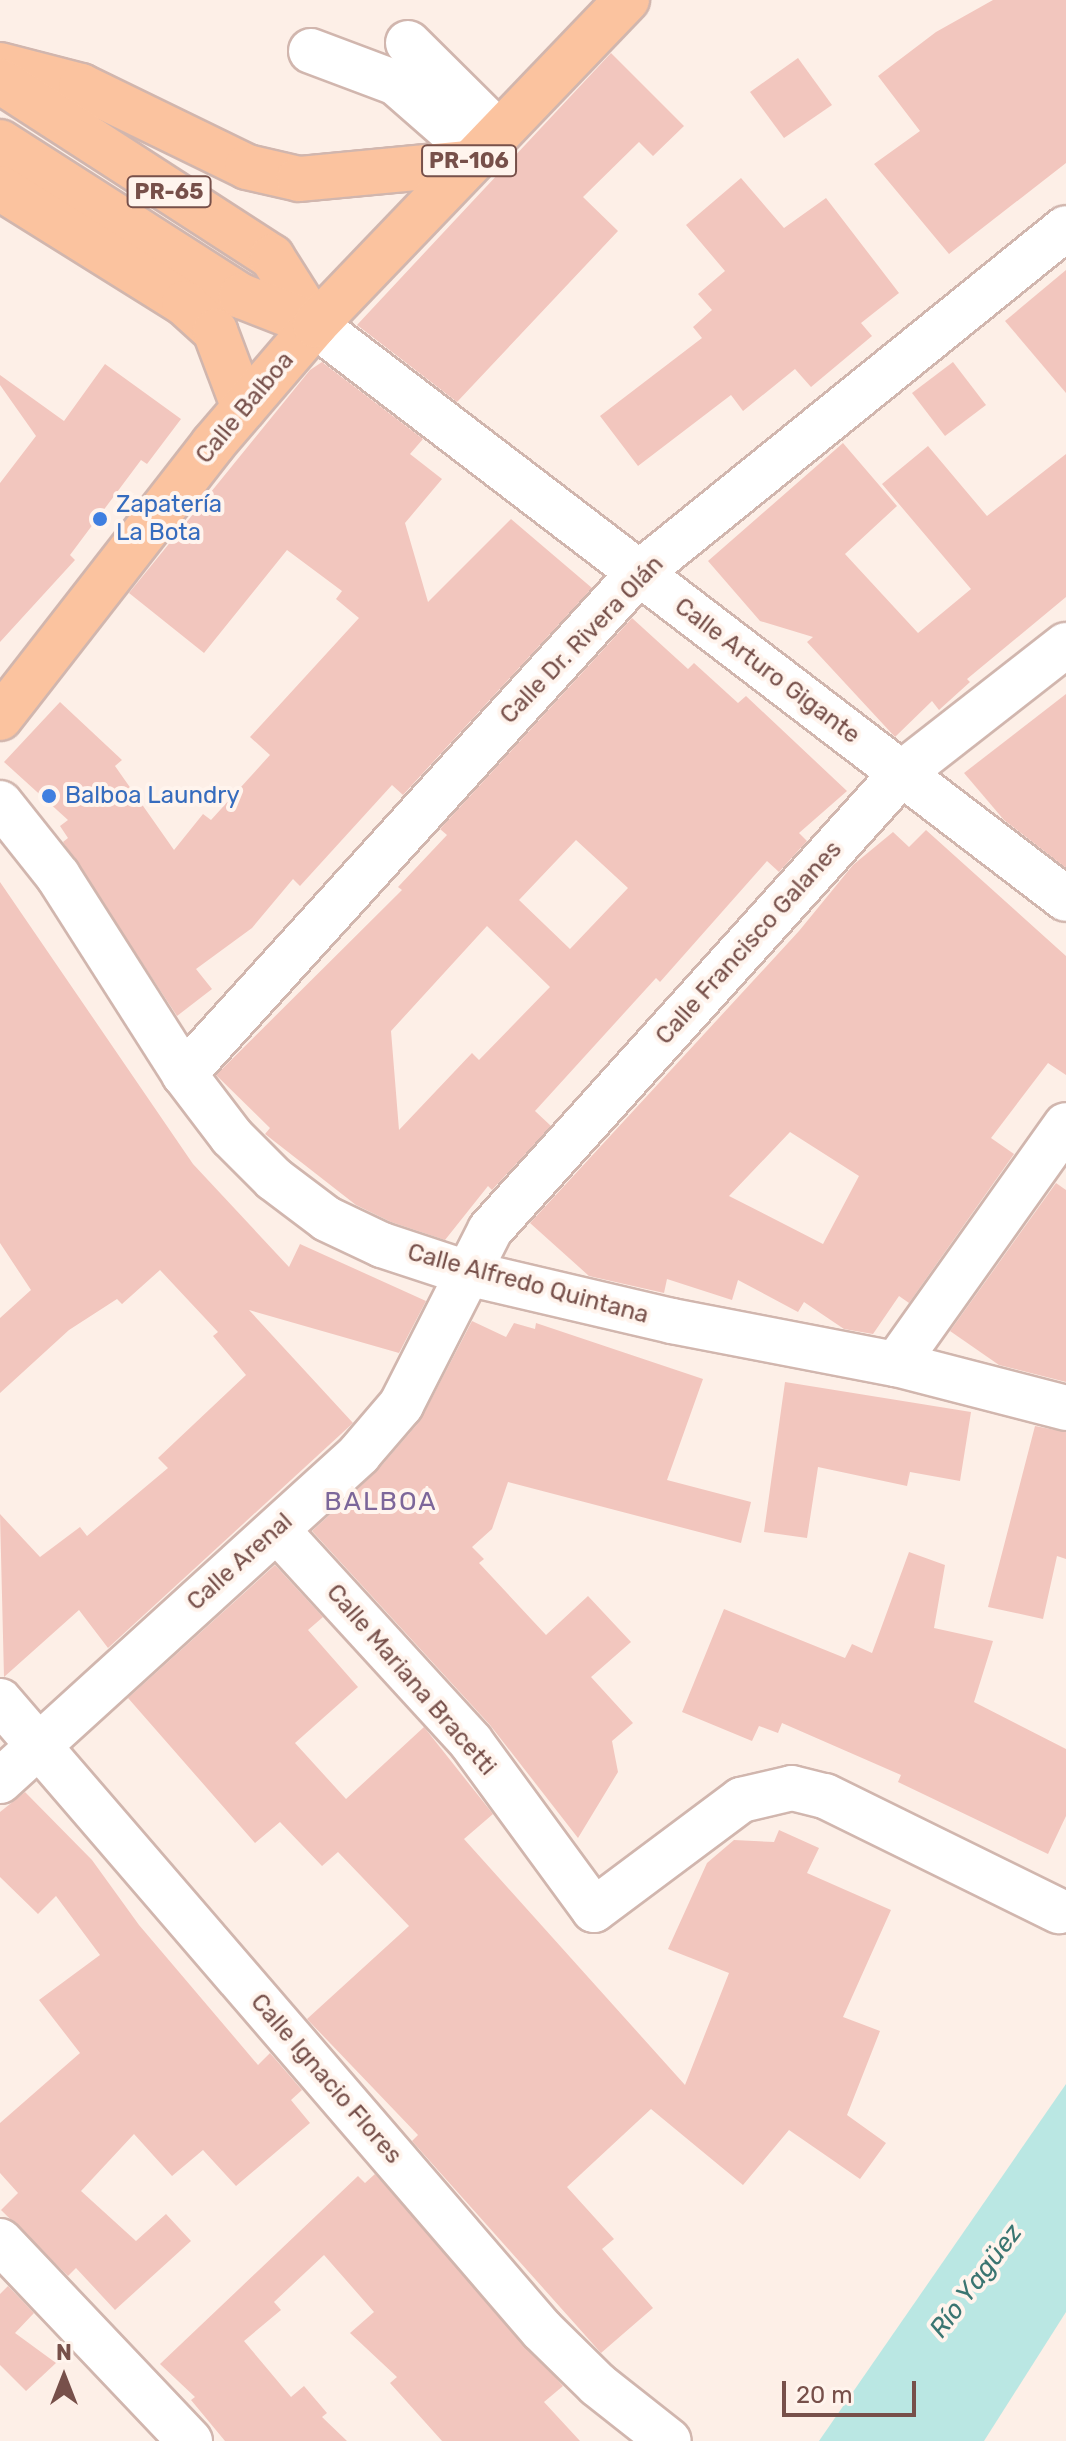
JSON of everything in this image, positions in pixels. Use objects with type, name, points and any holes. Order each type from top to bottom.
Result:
[{"type":"main road","name":"PR-106","points":[[315,325],[480,149],[627,0]]},
{"type":"main road","points":[[0,65],[81,86],[247,167],[299,179],[480,149]]},
{"type":"main road","name":"PR-65","points":[[0,81],[272,257],[315,325]]},
{"type":"main road","name":"PR-65","points":[[0,142],[241,296],[315,325]]},
{"type":"main road","points":[[0,188],[205,322],[231,363],[244,408]]},
{"type":"main road","name":"Calle Balboa","points":[[0,718],[244,408],[315,325]]},
{"type":"street","points":[[408,43],[480,149]]},
{"type":"street","points":[[311,51],[396,83],[480,149]]},
{"type":"street","name":"Calle Dr. Rivera Olán","points":[[184,1074],[638,574],[1066,228]]},
{"type":"street","name":"Calle Arturo Gigante","points":[[315,325],[1066,899]]},
{"type":"street","name":"Calle Francisco Galanes","points":[[467,1273],[490,1230],[902,773],[1066,645]]},
{"type":"street","name":"Calle Alfredo Quintana","points":[[0,803],[58,876],[184,1074],[232,1137],[274,1179],[327,1219],[382,1245],[467,1273],[672,1321],[896,1364],[1066,1408]]},
{"type":"street","points":[[896,1364],[1066,1125]]},
{"type":"street","name":"Calle Arenal","points":[[0,1781],[359,1454],[401,1405],[467,1273]]},
{"type":"street","name":"Calle Mariana Bracetti","points":[[277,1530],[471,1742],[594,1910],[741,1800],[792,1788],[825,1796],[1059,1911]]},
{"type":"street","name":"Calle Ignacio Flores","points":[[0,1701],[542,2330],[598,2385],[669,2441]]},
{"type":"street","points":[[0,2241],[190,2441]]},
{"type":"water","name":"Río Yagüez","points":[[1066,2084],[1066,2312],[984,2441],[819,2441]]},
{"type":"building","points":[[993,0],[1066,0],[1066,163],[949,254],[874,164],[920,131],[878,76],[936,32]]},
{"type":"building","points":[[611,53],[684,126],[653,156],[639,142],[583,197],[618,231],[457,402],[357,325]]},
{"type":"building","points":[[798,58],[832,105],[784,138],[750,92]]},
{"type":"building","points":[[741,178],[784,228],[826,198],[899,293],[861,323],[872,336],[811,387],[795,369],[743,411],[731,395],[638,466],[600,416],[702,338],[693,327],[712,310],[698,294],[725,271],[686,225]]},
{"type":"building","points":[[1066,270],[1066,393],[1005,321]]},
{"type":"building","points":[[322,362],[423,439],[410,454],[442,479],[405,523],[428,602],[511,519],[592,588],[403,795],[392,785],[300,886],[293,879],[252,928],[196,969],[212,989],[177,1016],[63,842],[68,838],[60,826],[68,820],[4,762],[60,702],[122,760],[115,766],[174,850],[203,814],[211,820],[270,755],[250,737],[359,618],[336,599],[342,591],[287,550],[204,653],[129,593],[310,370]]},
{"type":"building","points":[[953,362],[986,405],[945,436],[912,393]]},
{"type":"building","points":[[105,364],[181,419],[147,464],[141,460],[70,555],[75,560],[0,642],[0,483],[36,436],[0,385],[0,375],[64,421]]},
{"type":"building","points":[[843,443],[897,506],[845,554],[918,633],[971,589],[882,484],[928,446],[987,516],[1066,454],[1066,597],[967,679],[970,682],[939,710],[932,701],[895,737],[807,642],[813,637],[760,621],[708,561]]},
{"type":"building","points":[[632,618],[688,669],[694,663],[738,703],[746,696],[847,791],[799,833],[807,841],[779,872],[767,861],[660,982],[656,978],[535,1111],[551,1126],[492,1190],[488,1186],[445,1240],[391,1222],[356,1205],[265,1134],[270,1128],[216,1075],[402,890],[398,887],[447,835],[440,829]],"holes":[[[576,840],[628,888],[570,949],[519,900]],[[487,926],[550,987],[479,1060],[472,1053],[399,1130],[391,1031]]]},
{"type":"building","points":[[1066,694],[1066,868],[1004,820],[964,773]]},
{"type":"building","points":[[926,830],[1066,956],[1066,1075],[1048,1063],[991,1138],[1014,1154],[909,1303],[899,1296],[873,1334],[844,1329],[804,1302],[798,1312],[738,1280],[732,1300],[667,1279],[664,1293],[589,1276],[530,1223],[799,931],[853,865],[893,832],[909,847]],"holes":[[[790,1132],[859,1176],[823,1244],[729,1196]]]},
{"type":"building","points":[[0,882],[193,1164],[289,1267],[300,1244],[426,1301],[399,1353],[249,1310],[353,1423],[108,1648],[79,1610],[4,1677],[0,1514],[40,1557],[80,1527],[87,1536],[168,1468],[158,1458],[246,1375],[213,1336],[218,1332],[160,1270],[122,1304],[117,1299],[69,1330],[0,1393],[0,1318],[31,1290],[0,1243]]},
{"type":"building","points":[[1056,1183],[1066,1190],[1066,1382],[999,1365],[950,1331]]},
{"type":"building","points":[[472,1321],[506,1337],[514,1323],[535,1329],[536,1323],[703,1379],[667,1480],[751,1502],[741,1543],[508,1482],[492,1529],[472,1547],[484,1559],[479,1563],[546,1635],[588,1596],[631,1642],[591,1677],[633,1723],[612,1741],[618,1772],[578,1838],[490,1725],[312,1531],[376,1472],[420,1421]]},
{"type":"building","points":[[785,1382],[971,1412],[960,1481],[910,1472],[907,1486],[818,1467],[807,1538],[764,1532]]},
{"type":"building","points":[[1035,1426],[1066,1432],[1066,1559],[1057,1556],[1043,1619],[988,1607]]},
{"type":"building","points":[[909,1552],[945,1565],[934,1628],[993,1641],[974,1702],[1066,1749],[1066,1816],[1048,1854],[898,1782],[901,1775],[782,1723],[778,1733],[759,1726],[752,1741],[682,1712],[724,1609],[845,1658],[852,1644],[872,1653]]},
{"type":"building","points":[[275,1565],[323,1617],[308,1630],[358,1687],[295,1743],[346,1799],[424,1727],[493,1814],[464,1839],[685,2085],[729,1973],[668,1949],[707,1863],[734,1840],[774,1842],[779,1830],[819,1848],[807,1873],[891,1910],[843,2017],[880,2031],[847,2115],[886,2143],[860,2179],[789,2130],[743,2185],[651,2109],[567,2187],[614,2239],[602,2249],[653,2308],[601,2353],[412,2141],[418,2135],[307,2019],[409,1926],[338,1852],[322,1866],[280,1822],[255,1843],[128,1698]]},
{"type":"building","points":[[25,1792],[92,1860],[139,1925],[258,2065],[270,2053],[302,2090],[291,2100],[310,2123],[236,2186],[203,2150],[172,2176],[134,2134],[81,2191],[136,2241],[166,2214],[191,2241],[115,2310],[76,2268],[68,2276],[1,2210],[18,2193],[0,2173],[0,2123],[80,2053],[39,2000],[100,1955],[56,1896],[38,1914],[0,1877],[0,1812]]},
{"type":"building","points":[[375,2174],[563,2386],[544,2402],[580,2441],[442,2441],[390,2383],[397,2377],[350,2333],[374,2312],[324,2255],[274,2302],[281,2310],[244,2341],[291,2397],[304,2386],[327,2413],[322,2417],[347,2441],[225,2441],[191,2400],[195,2397],[160,2364],[358,2176],[365,2183]]},
{"type":"building","points":[[8,2286],[34,2313],[15,2333],[56,2363],[26,2391],[0,2365],[0,2294]]},
{"type":"place","name":"Zapatería La Bota","points":[[100,519]]},
{"type":"place","name":"Balboa Laundry","points":[[49,796]]},
{"type":"district","name":"BALBOA","points":[[381,1502]]}]
